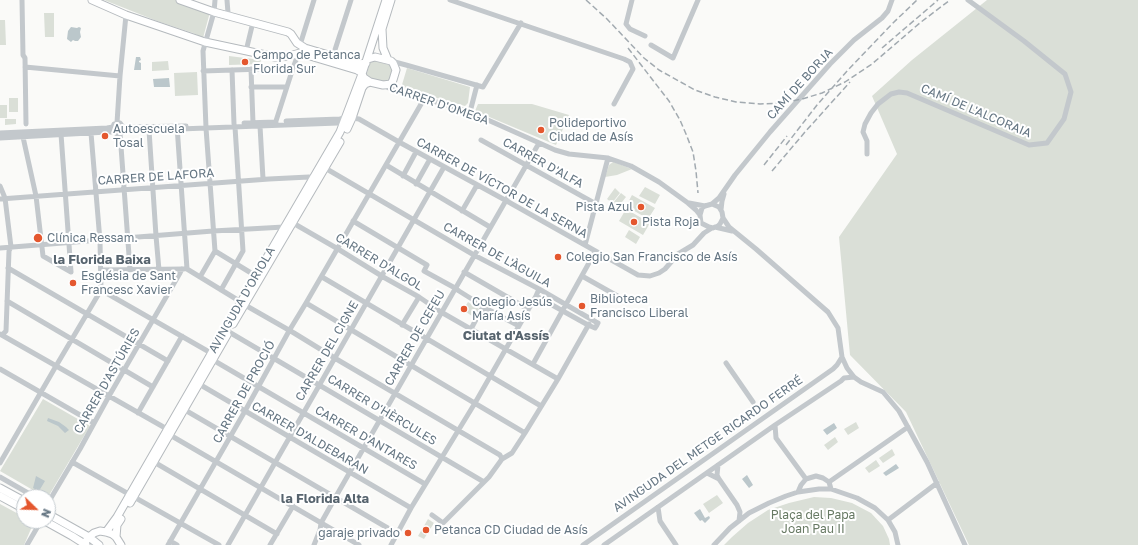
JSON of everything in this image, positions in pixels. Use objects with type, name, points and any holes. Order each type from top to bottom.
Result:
[{"type":"main road","points":[[92,0],[126,15],[205,42],[246,52],[282,57],[289,56],[306,48],[359,64],[363,64],[375,57],[389,61]]},
{"type":"main road","points":[[180,0],[214,12],[288,32],[291,34],[299,50],[357,70],[362,74]]},
{"type":"main road","name":"AVINGUDA D'ORIOLA","points":[[116,537],[117,525],[132,495],[243,303],[293,223],[342,137],[386,0]]},
{"type":"main road","points":[[389,61],[383,48],[382,29],[391,0]]},
{"type":"main road","name":"CARRER D'OMEGA","points":[[362,74],[364,78],[370,82],[383,86],[391,84],[396,70],[395,66],[389,61]]},
{"type":"main road","name":"AVINGUDA D'ORIOLA","points":[[106,532],[114,523],[154,462],[169,432],[185,410],[212,357],[229,332],[256,276],[313,179],[340,125],[348,118],[362,88],[365,84],[370,82]]},
{"type":"main road","points":[[0,488],[16,497]]},
{"type":"main road","points":[[0,496],[16,505]]},
{"type":"main road","points":[[56,518],[88,536],[99,545]]},
{"type":"main road","points":[[56,527],[84,544],[88,536],[100,531],[112,534],[121,545]]},
{"type":"street","points":[[22,0],[26,124]]},
{"type":"street","points":[[200,277],[215,251],[206,126],[203,51],[214,12],[215,0]]},
{"type":"street","points":[[227,0],[228,13],[232,16]]},
{"type":"street","points":[[275,124],[286,87],[298,55],[314,0]]},
{"type":"street","points":[[333,56],[351,0]]},
{"type":"street","points":[[450,0],[521,23],[630,62],[632,69],[614,104]]},
{"type":"street","points":[[632,0],[626,24],[630,29],[645,36]]},
{"type":"street","points":[[651,45],[673,58],[698,0]]},
{"type":"street","name":"CAMÍ DE BORJA","points":[[712,204],[719,198],[770,132],[830,64],[854,40],[882,18],[888,11],[892,0]]},
{"type":"street","name":"CAMÍ DE L'ALCORAIA","points":[[867,154],[867,141],[863,132],[865,124],[878,104],[891,94],[899,92],[907,93],[1029,146],[1047,143],[1064,119],[1071,92],[1065,74],[1024,41],[968,0]]},
{"type":"street","points":[[126,15],[117,123],[122,124],[118,130],[130,269]]},
{"type":"street","points":[[246,52],[252,22]]},
{"type":"street","points":[[389,61],[483,87],[521,23]]},
{"type":"street","points":[[291,34],[298,38],[304,32]]},
{"type":"street","points":[[25,67],[120,76]]},
{"type":"street","points":[[203,71],[293,68]]},
{"type":"street","points":[[251,69],[253,123]]},
{"type":"street","points":[[221,290],[243,251],[232,70]]},
{"type":"street","points":[[470,112],[477,85]]},
{"type":"street","name":"CARRER D'OMEGA","points":[[383,86],[470,112],[555,150],[570,154],[608,158],[631,166],[646,173],[688,202]]},
{"type":"street","points":[[251,87],[286,87]]},
{"type":"street","name":"CARRER DE PROCIÓ","points":[[169,543],[289,331],[322,277],[424,99]]},
{"type":"street","points":[[0,133],[29,131],[149,130],[235,125],[260,126],[348,118]]},
{"type":"street","name":"CARRER DE VÍCTOR DE LA SERNA","points":[[348,118],[359,119],[585,245],[634,274],[642,276],[656,274],[665,268],[678,254],[690,248],[699,238]]},
{"type":"street","points":[[235,125],[253,123],[340,125]]},
{"type":"street","points":[[260,126],[263,179]]},
{"type":"street","points":[[0,138],[118,130],[177,128]]},
{"type":"street","points":[[177,128],[185,234],[184,269]]},
{"type":"street","points":[[149,130],[159,270]]},
{"type":"street","points":[[24,137],[29,131]]},
{"type":"street","points":[[0,463],[40,392],[101,290],[100,241],[91,133]]},
{"type":"street","points":[[24,137],[36,196],[43,256],[71,272],[61,134]]},
{"type":"street","name":"CARRER D'ALFA","points":[[481,140],[596,204]]},
{"type":"street","name":"CARRER DE CEFEU","points":[[314,545],[321,523],[539,143]]},
{"type":"street","points":[[402,176],[416,152]]},
{"type":"street","points":[[585,245],[608,158]]},
{"type":"street","points":[[416,184],[430,159]]},
{"type":"street","points":[[386,166],[490,227]]},
{"type":"street","name":"CARRER DEL CIGNE","points":[[228,545],[444,167]]},
{"type":"street","name":"CARRER DE L'ÀGUILA","points":[[325,168],[474,255],[539,289],[588,318]]},
{"type":"street","name":"CARRER DE LAFORA","points":[[3,198],[263,179],[309,177],[313,179]]},
{"type":"street","points":[[462,211],[477,185]]},
{"type":"street","points":[[0,186],[11,247],[9,251],[6,331],[1,335],[138,413],[216,461],[359,545]]},
{"type":"street","name":"CAMÍ DE BORJA","points":[[721,210],[726,188]]},
{"type":"street","points":[[688,202],[705,206],[712,204],[719,207],[723,218],[729,227],[828,312],[838,328],[842,357],[854,377],[861,382],[883,392],[908,427],[937,483],[963,544]]},
{"type":"street","points":[[688,202],[700,215],[702,232],[699,238]]},
{"type":"street","points":[[700,215],[702,208],[705,206]]},
{"type":"street","points":[[699,238],[720,224],[723,218]]},
{"type":"street","points":[[353,221],[427,265],[424,271],[519,326]]},
{"type":"street","points":[[702,222],[706,226],[735,232]]},
{"type":"street","name":"CARRER D'ALGOL","points":[[293,223],[441,312],[558,379]]},
{"type":"street","points":[[0,248],[284,227]]},
{"type":"street","points":[[215,251],[256,276]]},
{"type":"street","points":[[533,364],[595,252]]},
{"type":"street","points":[[8,268],[168,361]]},
{"type":"street","points":[[101,270],[184,269],[200,277],[394,394],[500,455],[502,459]]},
{"type":"street","name":"CARRER D'ASTÚRIES","points":[[56,489],[180,273],[184,269]]},
{"type":"street","points":[[464,272],[528,309]]},
{"type":"street","points":[[582,276],[621,298]]},
{"type":"street","points":[[322,277],[542,406]]},
{"type":"street","points":[[391,545],[425,484],[475,403],[539,289]]},
{"type":"street","name":"CARRER D'ANTARES","points":[[101,290],[182,336],[258,386],[425,484]]},
{"type":"street","name":"CARRER DE L'ÀGUILA","points":[[536,296],[562,312],[588,325]]},
{"type":"street","points":[[402,325],[419,298]]},
{"type":"street","points":[[7,301],[153,387]]},
{"type":"street","points":[[306,303],[525,433]]},
{"type":"street","points":[[471,329],[481,310],[489,314],[491,311]]},
{"type":"street","points":[[588,318],[598,323],[595,328],[588,325]]},
{"type":"street","points":[[432,515],[442,523],[484,482],[502,459],[512,453],[542,406],[590,323],[588,318]]},
{"type":"street","name":"CARRER D'HÈRCULES","points":[[229,332],[484,482]]},
{"type":"street","points":[[138,413],[182,336]]},
{"type":"street","name":"AVINGUDA DEL METGE RICARDO FERRÉ","points":[[583,545],[833,369],[837,366],[842,357]]},
{"type":"street","points":[[726,363],[753,402]]},
{"type":"street","points":[[0,369],[94,423]]},
{"type":"street","name":"AVINGUDA DEL METGE RICARDO FERRÉ","points":[[604,545],[844,378],[854,377]]},
{"type":"street","name":"CARRER D'ALDEBARAN","points":[[199,384],[411,508]]},
{"type":"street","points":[[185,410],[398,534]]},
{"type":"street","points":[[775,425],[776,438],[806,479]]},
{"type":"street","points":[[829,482],[908,427]]},
{"type":"street","points":[[72,462],[219,545]]},
{"type":"street","points":[[154,462],[276,534]]},
{"type":"street","points":[[718,465],[717,472],[719,479],[737,505],[749,513]]},
{"type":"street","points":[[707,473],[719,479]]},
{"type":"street","points":[[798,492],[806,479],[816,476],[829,482],[831,490]]},
{"type":"street","points":[[0,477],[21,489]]},
{"type":"street","points":[[888,520],[937,483]]},
{"type":"street","points":[[714,545],[730,528],[749,513],[769,503],[798,492],[819,489],[831,490],[857,498],[875,508],[888,520],[895,532],[898,545]]},
{"type":"street","points":[[737,505],[740,512],[739,521]]},
{"type":"street","points":[[270,545],[293,506]]},
{"type":"street","points":[[658,507],[660,520],[676,545]]},
{"type":"street","points":[[27,545],[36,529]]},
{"type":"street","points":[[169,543],[177,545]]},
{"type":"green space","points":[[104,0],[176,0],[210,12],[203,38]]},
{"type":"green space","points":[[987,0],[1138,0],[1138,545],[969,545],[906,412],[850,355],[839,237],[897,154],[872,96],[912,60]]},
{"type":"green space","points":[[44,13],[54,13],[54,37],[45,37]]},
{"type":"green space","points":[[0,20],[5,20],[6,45],[0,45]]},
{"type":"green space","name":"Campo de Petanca Florida Sur","points":[[229,56],[261,60],[260,64],[229,65]]},
{"type":"green space","points":[[168,61],[169,70],[152,71],[152,62]]},
{"type":"green space","points":[[373,61],[389,65],[391,67],[392,71],[389,81],[371,80],[367,76],[370,63]]},
{"type":"green space","points":[[407,68],[470,87],[468,103],[465,106],[401,88]]},
{"type":"green space","points":[[197,72],[198,95],[175,96],[174,73]]},
{"type":"green space","points":[[9,98],[18,98],[18,112],[9,112]]},
{"type":"green space","name":"Polideportivo Ciudad de Asís","points":[[478,104],[532,104],[569,115],[556,145],[475,111]]},
{"type":"green space","points":[[0,105],[7,105],[7,118],[0,118]]},
{"type":"green space","points":[[5,119],[16,119],[16,124],[5,125]]},
{"type":"green space","points":[[613,162],[632,169],[617,175],[605,177],[609,165]]},
{"type":"green space","points":[[645,187],[660,195],[655,204],[639,196]]},
{"type":"green space","points":[[615,188],[620,193],[612,203],[607,199]]},
{"type":"green space","points":[[621,193],[626,197],[618,207],[613,203]]},
{"type":"green space","name":"Pista Azul","points":[[632,195],[655,208],[648,219],[626,206]]},
{"type":"green space","name":"Pista Roja","points":[[626,209],[650,223],[643,235],[619,221]]},
{"type":"green space","points":[[629,230],[640,237],[636,244],[625,237]]},
{"type":"green space","points":[[468,302],[479,309],[475,318],[463,310]]},
{"type":"green space","points":[[43,399],[90,426],[53,489],[31,489],[0,471]]},
{"type":"green space","points":[[856,422],[859,428],[848,435],[844,429]]},
{"type":"green space","points":[[835,437],[838,442],[828,450],[824,445]]},
{"type":"green space","points":[[892,449],[895,455],[883,463],[879,458]]},
{"type":"green space","points":[[876,460],[880,466],[869,473],[865,468]]},
{"type":"green space","points":[[717,495],[723,503],[709,513],[703,504]]},
{"type":"green space","name":"Plaça del Papa Joan Pau II","points":[[814,497],[831,498],[852,503],[871,513],[883,526],[890,545],[724,545],[748,523],[768,510]]},
{"type":"green space","points":[[0,504],[16,513],[16,529],[31,529],[24,545],[0,545]]},
{"type":"green space","name":"Petanca CD Ciudad de Asís","points":[[428,519],[434,523],[424,539],[418,536]]},
{"type":"shaded area","points":[[71,27],[81,28],[81,37],[78,41],[73,40],[71,42],[67,39],[68,31]]},
{"type":"shaded area","points":[[136,57],[140,57],[141,60],[139,62],[141,63],[141,70],[134,70]]},
{"type":"shaded area","points":[[169,78],[170,87],[154,87],[153,79]]},
{"type":"shaded area","points":[[48,418],[59,422],[69,430],[65,433],[58,426],[47,421]]},
{"type":"shaded area","points":[[834,423],[837,428],[827,435],[823,430]]},
{"type":"shaded area","points":[[896,464],[899,468],[886,476],[883,473]]},
{"type":"shaded area","points":[[747,475],[753,485],[749,488],[742,479]]},
{"type":"shaded area","points":[[36,476],[45,481],[40,489],[33,488]]},
{"type":"shaded area","points":[[700,509],[705,518],[709,516],[710,518],[705,523],[702,520],[700,521],[694,513]]},
{"type":"railway","points":[[586,0],[607,19],[644,58],[659,70],[695,90],[715,97],[736,102],[760,104],[783,103],[802,99],[822,93],[845,82],[872,64],[921,22],[950,0]]},
{"type":"railway","points":[[786,145],[817,105],[848,70],[917,0]]},
{"type":"railway","points":[[882,48],[938,0]]},
{"type":"railway","points":[[628,48],[669,101],[680,120],[693,152],[698,193]]},
{"type":"railway","points":[[772,171],[850,82]]},
{"type":"railway","points":[[764,165],[787,136]]},
{"type":"place","name":"Campo de Petanca Florida Sur","points":[[245,62]]},
{"type":"place","name":"Polideportivo Ciudad de Asís","points":[[541,130]]},
{"type":"place","name":"Autoescuela Tosal","points":[[105,136]]},
{"type":"place","name":"Pista Azul","points":[[641,207]]},
{"type":"place","name":"Pista Roja","points":[[634,222]]},
{"type":"place","name":"Clínica Ressam.","points":[[38,238]]},
{"type":"place","name":"Colegio San Francisco de Asís","points":[[558,257]]},
{"type":"place","name":"Església de Sant Francesc Xavier","points":[[73,283]]},
{"type":"place","name":"Biblioteca Francisco Liberal","points":[[582,306]]},
{"type":"place","name":"Colegio Jesús María Asís","points":[[464,309]]},
{"type":"place","name":"Petanca CD Ciudad de Asís","points":[[426,530]]},
{"type":"place","name":"garaje privado","points":[[408,533]]},
{"type":"district","name":"la Florida Baixa","points":[[102,260]]},
{"type":"district","name":"Ciutat d'Assís","points":[[506,336]]},
{"type":"district","name":"la Florida Alta","points":[[325,499]]}]
